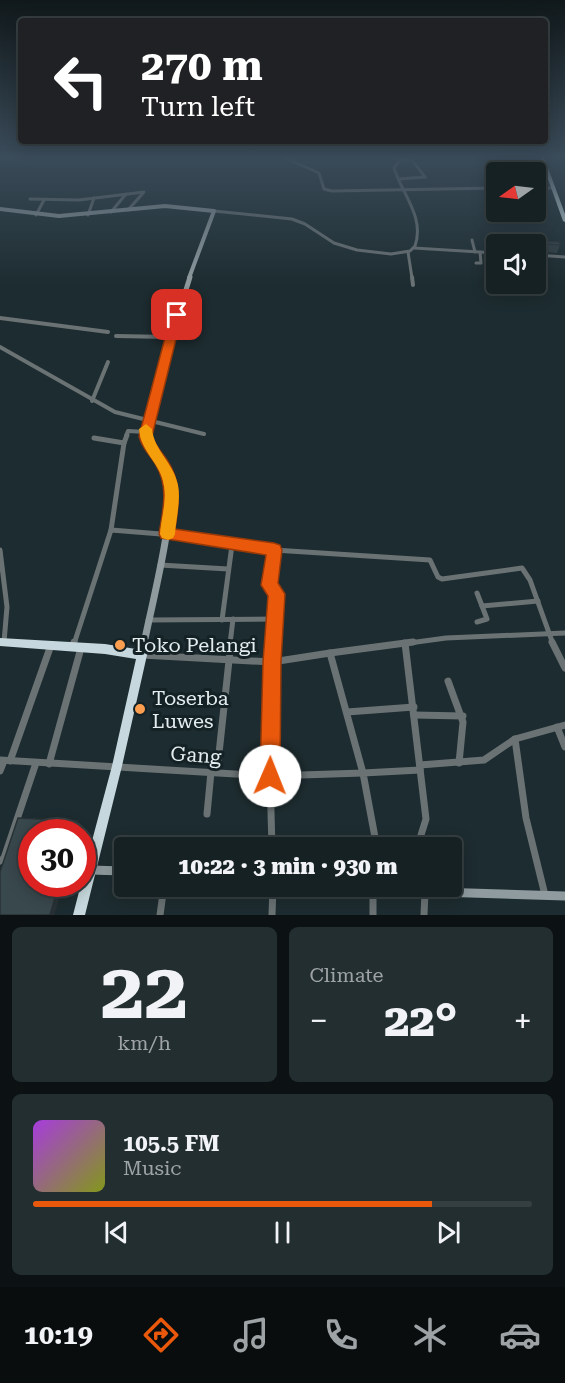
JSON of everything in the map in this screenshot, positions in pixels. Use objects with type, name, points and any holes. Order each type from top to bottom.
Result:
[{"type":"highway","points":[[557,200],[565,221]]},
{"type":"highway","points":[[2,642],[105,649],[142,655],[117,766],[96,844]]},
{"type":"highway","points":[[79,915],[83,897]]},
{"type":"street","points":[[40,200],[52,200]]},
{"type":"street","points":[[36,215],[44,200]]},
{"type":"street","points":[[88,215],[93,200]]},
{"type":"street","points":[[111,212],[121,200]]},
{"type":"street","points":[[128,210],[137,200]]},
{"type":"street","points":[[0,209],[36,215],[88,215],[165,206],[291,218],[327,240],[352,249],[376,253],[408,252],[414,248],[417,241],[417,230],[409,200]]},
{"type":"street","points":[[214,211],[196,253],[170,337],[145,432],[147,442],[163,464],[171,486],[171,507],[142,655],[230,662],[272,662],[446,638],[565,633]]},
{"type":"street","points":[[472,240],[481,263],[476,263]]},
{"type":"street","points":[[414,248],[486,252]]},
{"type":"street","points":[[408,252],[413,285]]},
{"type":"street","points":[[546,256],[565,257]]},
{"type":"street","points":[[0,318],[108,332]]},
{"type":"street","points":[[116,336],[170,337]]},
{"type":"street","points":[[0,347],[92,401],[130,417],[204,434]]},
{"type":"street","points":[[92,401],[108,362]]},
{"type":"street","points":[[49,764],[76,647],[111,530],[130,417]]},
{"type":"street","points":[[128,431],[145,432]]},
{"type":"street","points":[[94,438],[124,443]]},
{"type":"street","points":[[111,530],[166,534],[274,550],[430,560],[438,578],[442,579],[522,568],[530,580],[547,632],[565,668]]},
{"type":"street","points":[[222,620],[232,545]]},
{"type":"street","points":[[0,550],[7,607],[2,642]]},
{"type":"street","points":[[272,837],[270,776],[272,662],[277,594],[269,585],[274,550]]},
{"type":"street","points":[[160,565],[228,568]]},
{"type":"street","points":[[477,593],[487,619],[477,622]]},
{"type":"street","points":[[482,606],[538,601]]},
{"type":"street","points":[[0,606],[7,607]]},
{"type":"street","points":[[207,814],[230,662],[233,619]]},
{"type":"street","points":[[148,621],[276,619]]},
{"type":"street","points":[[405,643],[426,819],[420,837]]},
{"type":"street","points":[[0,771],[51,645]]},
{"type":"street","points":[[330,653],[363,773],[375,837]]},
{"type":"street","points":[[448,681],[463,716],[459,763]]},
{"type":"street","points":[[347,712],[414,706]]},
{"type":"street","points":[[414,715],[463,716]]},
{"type":"street","name":"Gang","points":[[5,761],[270,776],[363,773],[484,760],[515,739],[565,725]]},
{"type":"street","points":[[557,727],[565,747]]},
{"type":"street","points":[[515,739],[526,818],[545,896]]},
{"type":"street","points":[[0,861],[4,858],[36,763]]},
{"type":"street","points":[[96,870],[114,871]]},
{"type":"street","points":[[462,893],[565,896]]},
{"type":"street","points":[[160,915],[162,897]]},
{"type":"street","points":[[272,915],[273,897]]},
{"type":"street","points":[[373,897],[373,915]]},
{"type":"street","points":[[424,915],[425,897]]},
{"type":"building","points":[[546,241],[559,242],[560,245],[546,244]]},
{"type":"building","points":[[18,818],[38,819],[18,819],[18,897],[55,897],[50,915],[0,915],[0,872]]},
{"type":"slow traffic","points":[[146,429],[147,442],[163,464],[171,486],[171,514],[166,534],[168,534]]},
{"type":"place","name":"Toko Pelangi","points":[[120,645]]},
{"type":"place","name":"Toserba Luwes","points":[[140,709]]},
{"type":"route","points":[[177,315],[145,436],[155,455],[163,464],[171,486],[171,514],[166,534],[274,550],[269,585],[277,594],[272,662],[270,776]]}]
